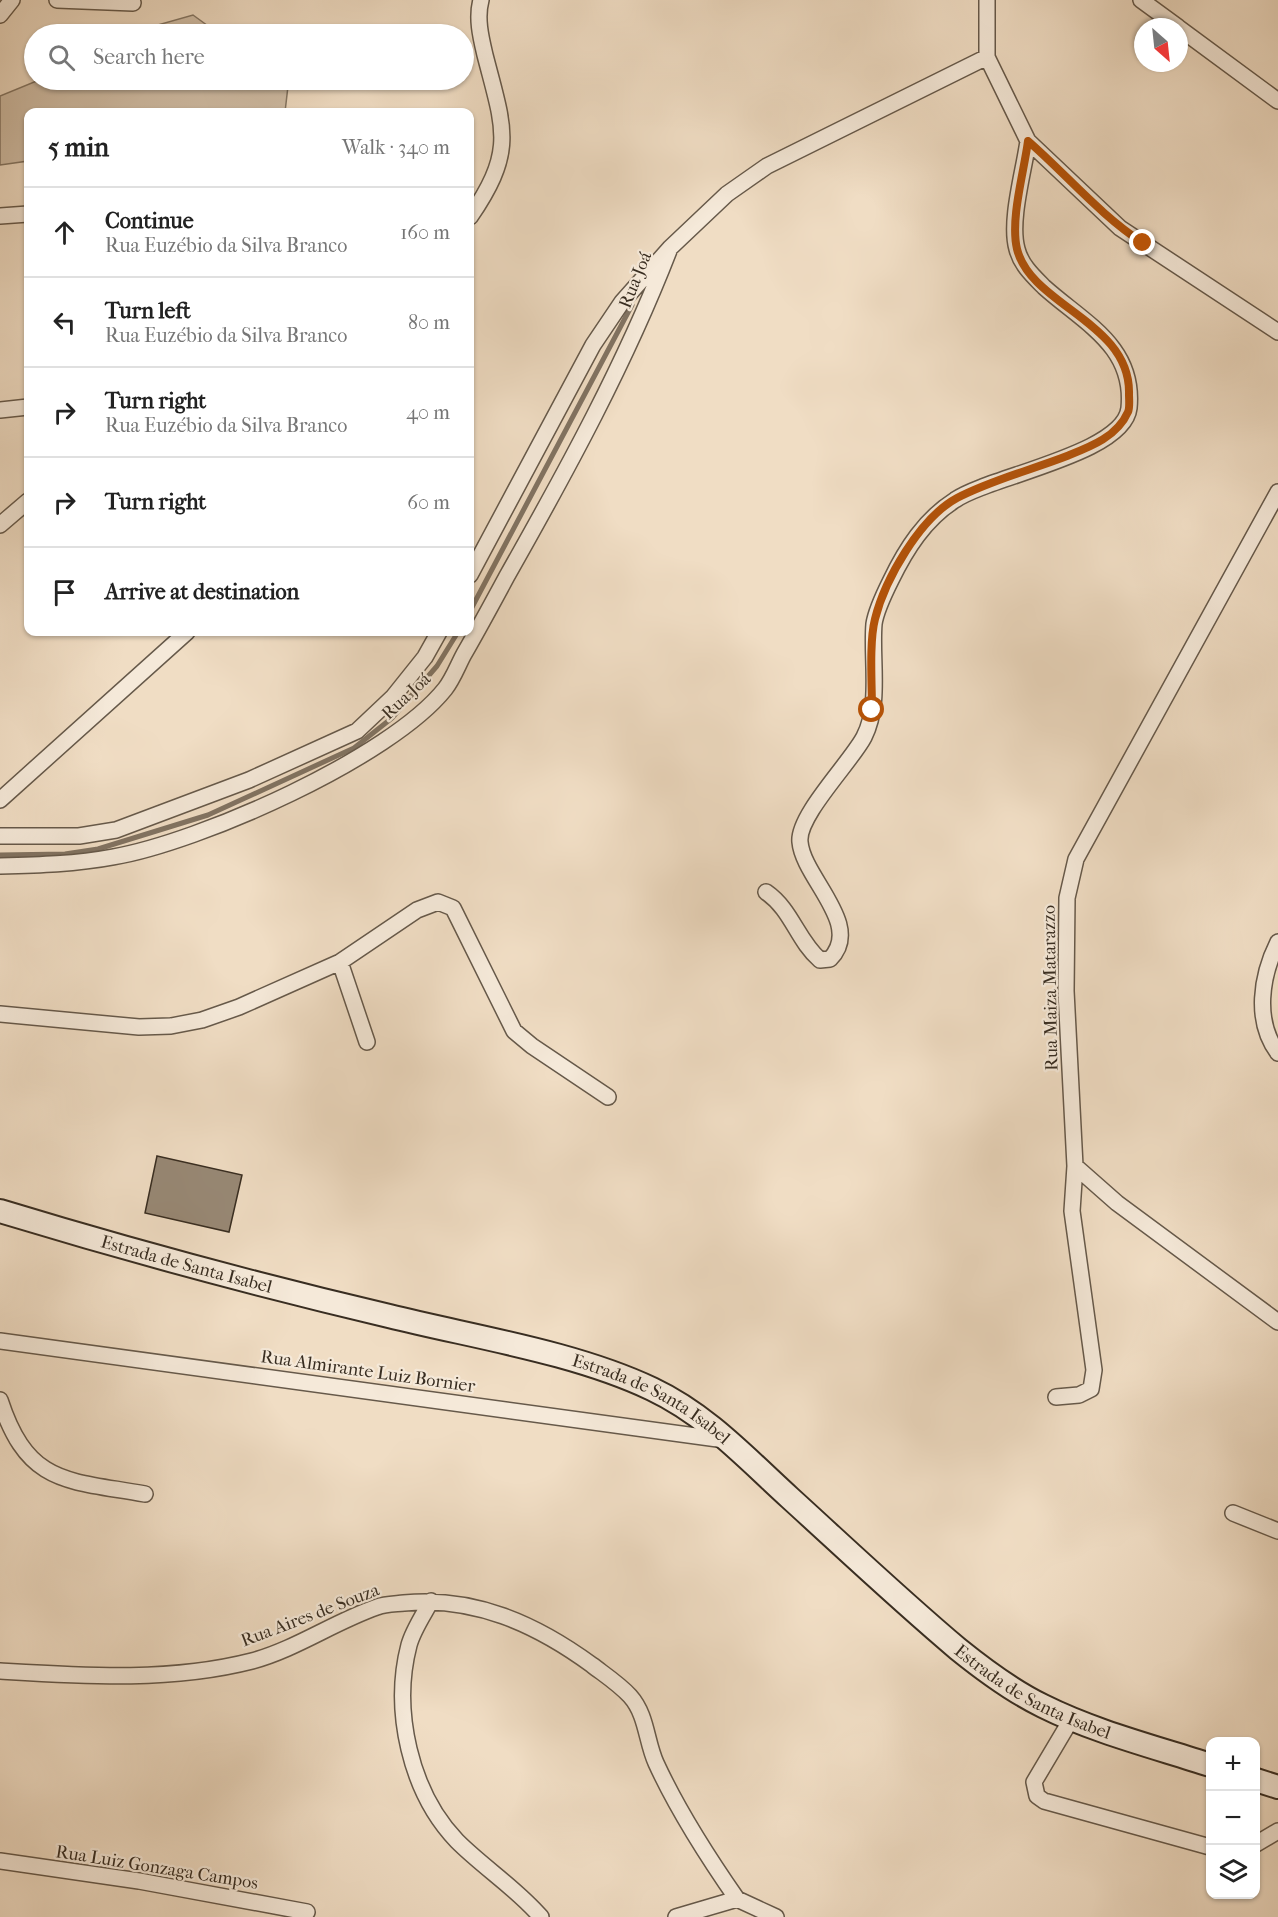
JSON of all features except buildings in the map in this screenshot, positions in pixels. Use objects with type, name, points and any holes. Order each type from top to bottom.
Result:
[{"type":"main road","name":"Estrada de Santa Isabel","points":[[0,1211],[80,1235],[339,1304],[569,1360],[651,1389],[690,1410],[731,1441],[788,1496],[959,1650],[1042,1706],[1206,1764]]},
{"type":"main road","points":[[1260,1781],[1278,1787]]},
{"type":"street","points":[[0,15],[12,0]]},
{"type":"street","points":[[57,0],[133,3]]},
{"type":"street","points":[[474,210],[492,181],[504,144],[502,125],[480,35],[481,0]]},
{"type":"street","points":[[987,0],[987,57],[1028,141],[1120,228],[1278,332]]},
{"type":"street","points":[[1141,0],[1165,18]]},
{"type":"street","points":[[1188,35],[1278,101]]},
{"type":"street","name":"Rua Joá","points":[[474,568],[593,345],[621,302],[669,248],[727,194],[767,166],[987,57]]},
{"type":"street","points":[[766,892],[780,901],[802,937],[820,960],[830,959],[837,952],[841,935],[832,907],[804,858],[799,840],[807,817],[865,736],[872,710],[874,620],[890,580],[919,531],[956,499],[1085,449],[1112,434],[1129,411],[1130,382],[1122,360],[1106,339],[1029,273],[1017,250],[1015,229],[1028,141]]},
{"type":"street","points":[[0,216],[24,214]]},
{"type":"street","name":"Rua Joá","points":[[0,866],[68,863],[115,857],[189,837],[306,785],[382,743],[416,717],[445,688],[557,488],[646,309],[669,248]]},
{"type":"street","points":[[0,410],[24,408]]},
{"type":"street","name":"Rua Maiza Matarazzo","points":[[1056,1397],[1079,1395],[1091,1389],[1094,1370],[1072,1211],[1076,1166],[1066,991],[1067,898],[1076,859],[1278,492]]},
{"type":"street","points":[[0,525],[24,504]]},
{"type":"street","points":[[0,800],[183,636]]},
{"type":"street","name":"Rua Joá","points":[[0,836],[79,836],[117,830],[249,780],[357,731],[393,698],[425,657],[437,636]]},
{"type":"street","points":[[0,1014],[139,1027],[171,1026],[202,1020],[239,1007],[340,962],[417,910],[438,902],[453,908],[514,1031],[532,1046],[609,1097]]},
{"type":"street","points":[[1278,942],[1264,985],[1262,1015],[1272,1045],[1278,1053]]},
{"type":"street","points":[[340,962],[367,1042]]},
{"type":"street","points":[[1076,1166],[1117,1203],[1278,1322]]},
{"type":"street","name":"Rua Almirante Luiz Bornier","points":[[0,1341],[731,1441]]},
{"type":"street","points":[[0,1400],[12,1431],[33,1461],[46,1472],[60,1479],[145,1494]]},
{"type":"street","points":[[1233,1513],[1278,1531]]},
{"type":"street","points":[[431,1600],[409,1644],[403,1698],[408,1747],[427,1802],[457,1841],[521,1894],[542,1917]]},
{"type":"street","name":"Rua Aires de Souza","points":[[0,1671],[95,1677],[193,1672],[253,1660],[379,1606],[431,1600],[507,1616],[537,1628],[568,1647],[615,1682],[632,1698],[643,1719],[655,1761],[669,1789],[710,1860],[737,1899]]},
{"type":"street","points":[[1072,1718],[1034,1782],[1037,1796],[1044,1801],[1206,1846]]},
{"type":"street","points":[[1260,1842],[1278,1829]]},
{"type":"street","name":"Rua Luiz Gonzaga Campos","points":[[0,1861],[139,1881],[307,1912]]},
{"type":"street","points":[[676,1917],[737,1899],[776,1917]]},
{"type":"shaded area","points":[[193,15],[205,24],[161,24]]},
{"type":"shaded area","points":[[24,86],[24,90],[288,90],[285,108],[24,108],[24,162],[0,165],[0,96]]},
{"type":"waterway","points":[[474,603],[632,305]]},
{"type":"waterway","points":[[0,855],[65,854],[98,849],[208,815],[354,748],[392,718],[437,666],[456,636]]},
{"type":"route","points":[[872,710],[874,620],[890,580],[919,531],[956,499],[1085,449],[1112,434],[1129,411],[1130,382],[1122,360],[1106,339],[1029,273],[1017,250],[1015,229],[1028,141],[1072,180],[1098,209],[1120,228],[1143,243]]}]
